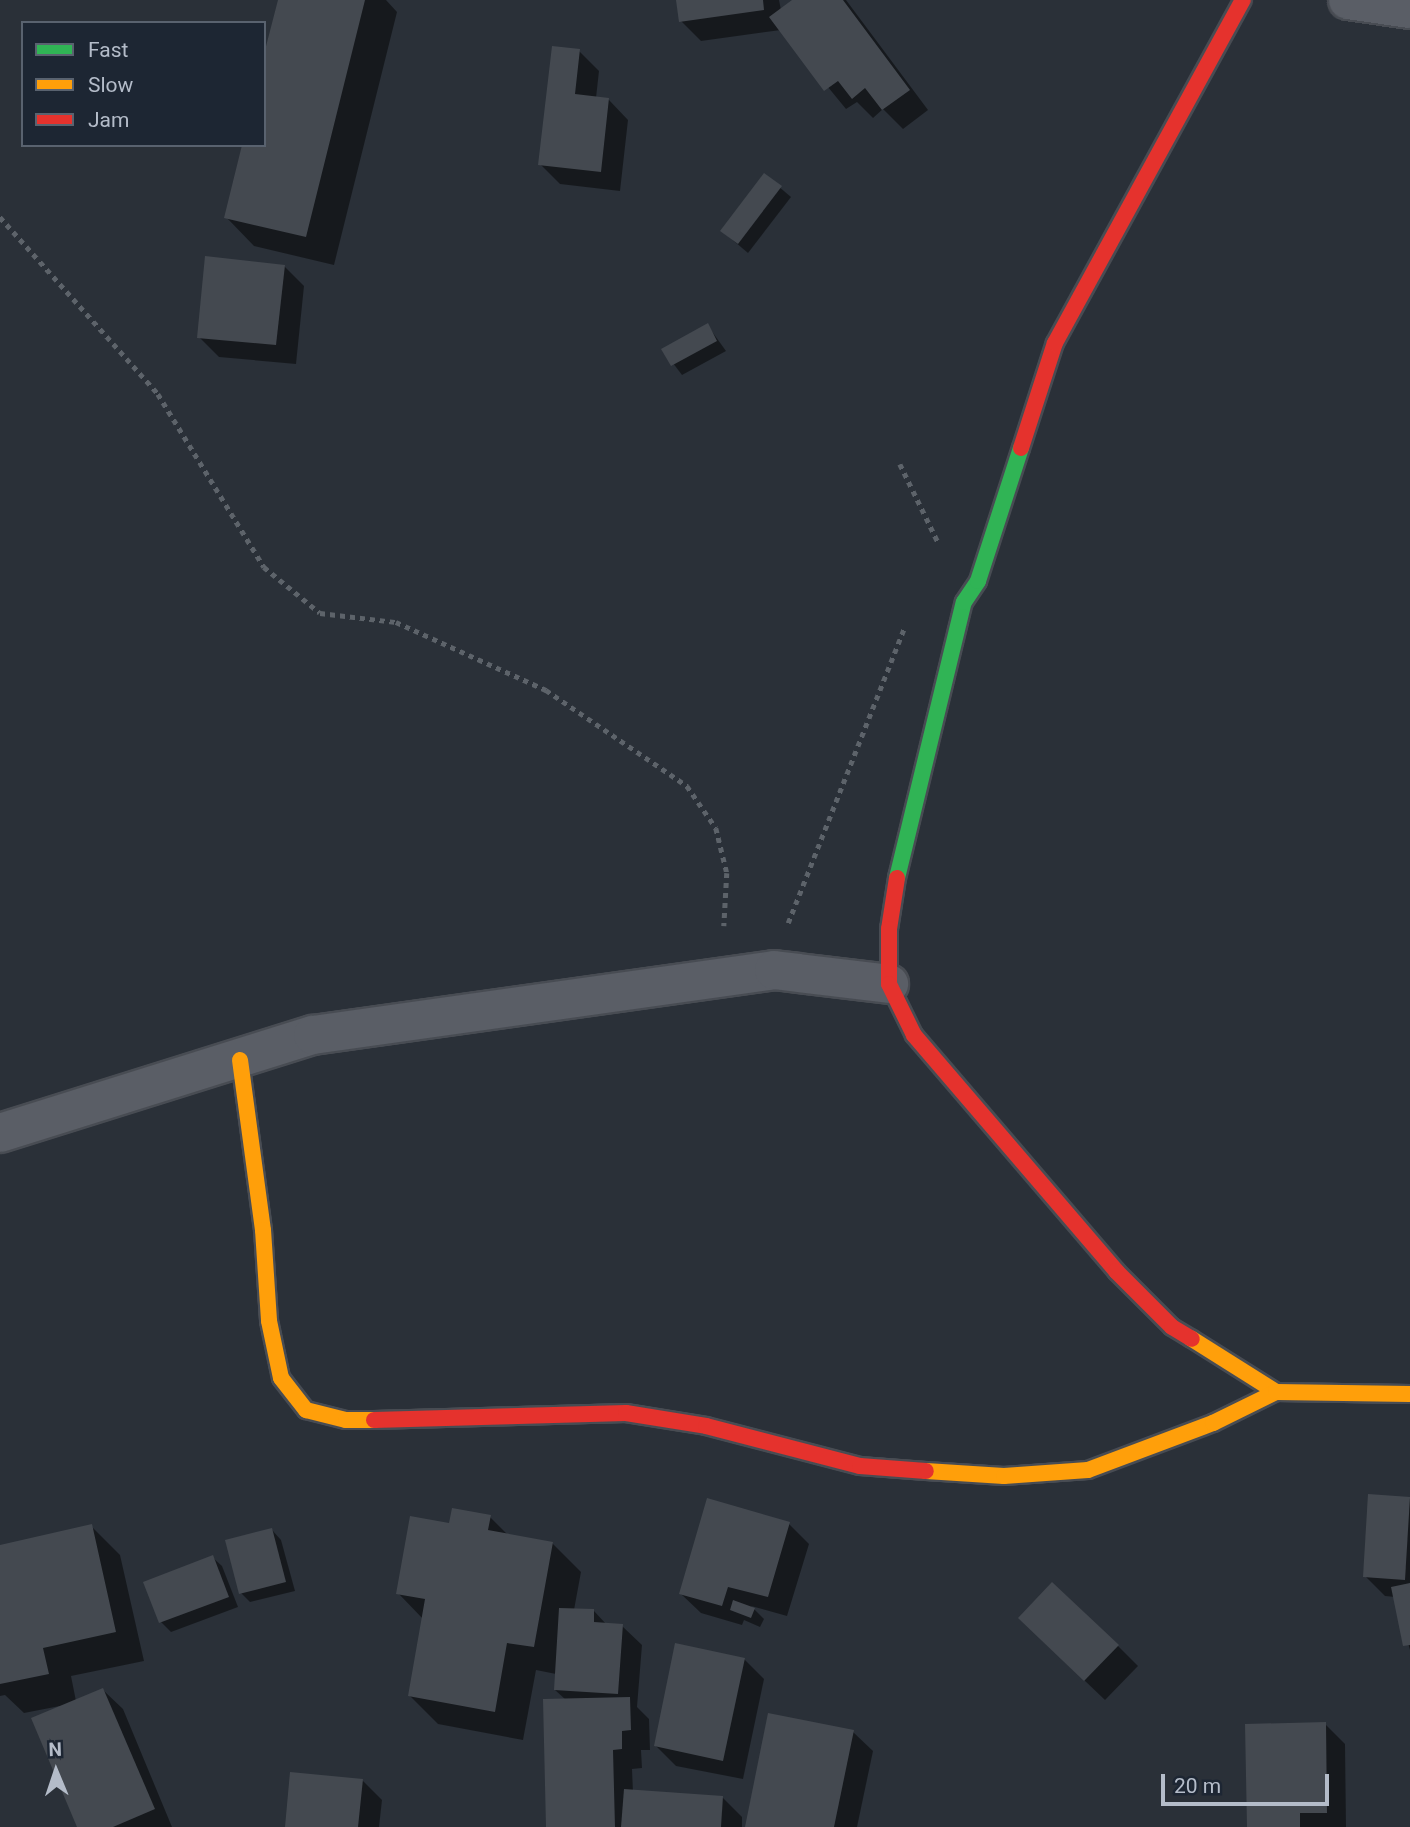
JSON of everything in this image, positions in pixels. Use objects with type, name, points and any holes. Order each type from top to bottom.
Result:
[{"type":"street","points":[[1243,0],[1055,343],[978,582],[964,602],[901,856],[889,929],[889,984],[914,1035],[1116,1271],[1172,1327],[1276,1392]]},
{"type":"street","points":[[1348,0],[1410,9]]},
{"type":"street","points":[[0,1133],[313,1035],[708,977],[774,970],[889,984]]},
{"type":"street","points":[[240,1059],[263,1230],[269,1321],[281,1378],[306,1410],[346,1420],[521,1419],[626,1413],[706,1426],[860,1466],[1004,1476],[1088,1470],[1213,1423],[1276,1392],[1410,1394]]},
{"type":"path","points":[[0,217],[158,394],[264,567],[320,613],[396,622],[547,690],[687,786],[716,828],[727,873],[727,916],[708,977]]},
{"type":"path","points":[[900,464],[938,542],[933,554]]},
{"type":"path","points":[[774,970],[782,939],[908,616]]},
{"type":"building","points":[[278,0],[365,0],[306,237],[224,218],[242,147],[266,147],[266,46]]},
{"type":"building","points":[[676,0],[763,0],[764,10],[679,22]]},
{"type":"building","points":[[792,0],[843,0],[910,90],[882,110],[865,88],[852,99],[838,81],[824,91],[769,17]]},
{"type":"building","points":[[552,46],[580,49],[575,94],[609,98],[601,172],[538,165]]},
{"type":"building","points":[[764,173],[782,186],[738,244],[720,231]]},
{"type":"building","points":[[205,256],[285,265],[276,345],[197,338]]},
{"type":"building","points":[[708,323],[717,341],[671,366],[661,349]]},
{"type":"building","points":[[1368,1494],[1410,1497],[1405,1580],[1363,1577]]},
{"type":"building","points":[[707,1498],[790,1522],[768,1597],[728,1587],[722,1606],[679,1594]]},
{"type":"building","points":[[452,1508],[491,1515],[488,1530],[553,1542],[534,1647],[507,1643],[495,1712],[408,1696],[425,1599],[396,1594],[410,1516],[449,1523]]},
{"type":"building","points":[[92,1524],[116,1632],[43,1648],[49,1674],[0,1684],[0,1545]]},
{"type":"building","points":[[272,1528],[286,1582],[239,1594],[225,1540]]},
{"type":"building","points":[[213,1555],[229,1597],[159,1623],[143,1582]]},
{"type":"building","points":[[1052,1582],[1119,1645],[1084,1681],[1018,1618]]},
{"type":"building","points":[[1410,1583],[1410,1645],[1403,1646],[1391,1587]]},
{"type":"building","points":[[733,1600],[755,1608],[751,1618],[730,1610]]},
{"type":"building","points":[[559,1608],[594,1609],[594,1622],[623,1624],[618,1694],[554,1690]]},
{"type":"building","points":[[675,1643],[745,1658],[723,1761],[654,1746]]},
{"type":"building","points":[[103,1688],[155,1809],[113,1827],[77,1827],[31,1718]]},
{"type":"building","points":[[630,1697],[631,1730],[622,1731],[622,1749],[613,1750],[615,1827],[546,1827],[543,1699]]},
{"type":"building","points":[[768,1713],[854,1730],[834,1827],[745,1827]]},
{"type":"building","points":[[1326,1722],[1327,1813],[1300,1813],[1300,1827],[1247,1827],[1245,1724]]},
{"type":"building","points":[[290,1772],[363,1779],[358,1827],[285,1827]]},
{"type":"building","points":[[624,1789],[723,1796],[721,1827],[621,1827]]},
{"type":"traffic: fast","points":[[897,878],[964,602],[978,581],[1021,448]]},
{"type":"traffic: slow","points":[[240,1060],[263,1230],[269,1321],[281,1378],[306,1410],[346,1420],[374,1420]]},
{"type":"traffic: slow","points":[[1192,1339],[1276,1392]]},
{"type":"traffic: slow","points":[[926,1471],[1004,1476],[1088,1470],[1213,1423],[1276,1392],[1410,1394]]},
{"type":"traffic: jam","points":[[1021,448],[1055,343],[1243,0]]},
{"type":"traffic: jam","points":[[897,878],[889,929],[889,984],[914,1035],[1116,1271],[1172,1327],[1192,1339]]},
{"type":"traffic: jam","points":[[374,1420],[626,1413],[706,1426],[860,1466],[926,1471]]}]
